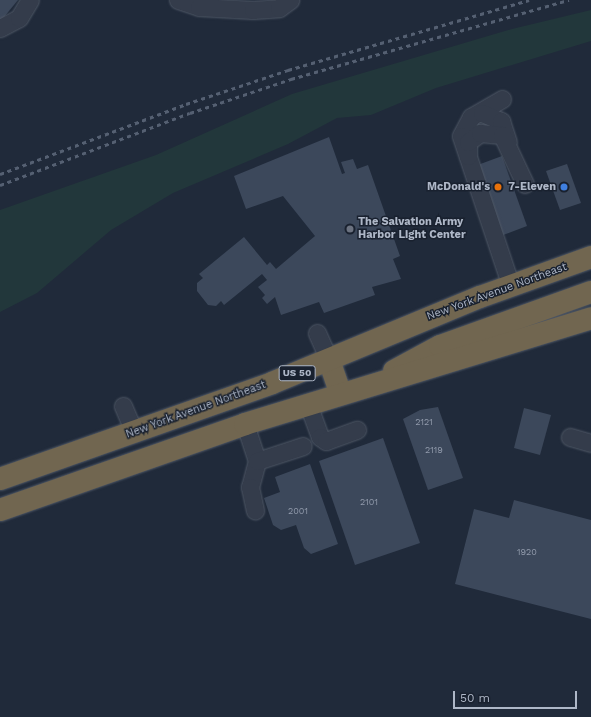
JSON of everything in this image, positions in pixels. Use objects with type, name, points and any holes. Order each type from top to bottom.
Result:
[{"type":"highway","name":"New York Avenue Northeast","points":[[0,479],[134,432],[329,360],[511,286],[591,257]]},
{"type":"highway","points":[[371,385],[440,346],[591,292]]},
{"type":"highway","points":[[0,510],[245,424],[591,318]]},
{"type":"highway","points":[[329,360],[342,394]]},
{"type":"highway","points":[[134,432],[144,459]]},
{"type":"lane","points":[[0,28],[19,18],[30,0]]},
{"type":"lane","points":[[178,0],[199,7],[253,10],[279,8],[290,0]]},
{"type":"lane","points":[[502,99],[482,113],[470,117],[464,126],[461,136],[511,286]]},
{"type":"lane","points":[[482,113],[501,121],[525,184]]},
{"type":"lane","points":[[468,157],[468,142],[480,132],[502,135],[509,144]]},
{"type":"lane","points":[[317,333],[329,360]]},
{"type":"lane","points":[[308,404],[320,438],[326,441],[357,430]]},
{"type":"lane","points":[[124,406],[134,432]]},
{"type":"lane","points":[[245,424],[257,461],[250,487],[255,510]]},
{"type":"lane","points":[[570,437],[591,443]]},
{"type":"lane","points":[[257,461],[303,446]]},
{"type":"green space","points":[[591,10],[591,41],[436,88],[371,115],[337,118],[288,144],[173,193],[111,230],[37,293],[0,312],[0,210],[156,155],[292,94],[512,29]]},
{"type":"building","points":[[0,0],[18,0],[0,22]]},
{"type":"building","name":"The Salvation Army Harbor Light Center","points":[[329,137],[342,174],[345,173],[341,162],[353,159],[357,169],[368,165],[400,256],[393,259],[401,279],[372,287],[375,295],[324,313],[319,302],[281,315],[275,297],[267,304],[262,298],[265,295],[258,287],[267,280],[262,274],[224,305],[221,301],[216,306],[208,305],[197,291],[197,283],[203,278],[199,274],[244,237],[267,265],[270,262],[276,269],[315,236],[283,196],[246,209],[234,176]]},
{"type":"building","name":"McDonald's","points":[[502,156],[527,226],[503,235],[475,166]]},
{"type":"building","name":"7-Eleven","points":[[567,164],[581,203],[560,210],[546,171]]},
{"type":"building","points":[[438,407],[463,478],[428,490],[403,419],[420,410]]},
{"type":"building","points":[[524,408],[551,415],[540,455],[514,448]]},
{"type":"building","points":[[383,438],[420,543],[355,565],[319,461]]},
{"type":"building","points":[[310,464],[338,544],[311,554],[304,548],[296,525],[281,530],[273,525],[264,498],[280,492],[275,477]]},
{"type":"building","points":[[514,500],[591,520],[591,619],[455,584],[474,509],[509,518]]},
{"type":"railway","points":[[0,174],[186,104],[288,70],[529,0]]},
{"type":"railway","points":[[0,185],[190,113],[291,79],[569,0]]},
{"type":"place","name":"McDonald's","points":[[498,187]]},
{"type":"place","name":"7-Eleven","points":[[564,187]]},
{"type":"place","name":"The Salvation Army Harbor Light Center","points":[[350,229]]}]
